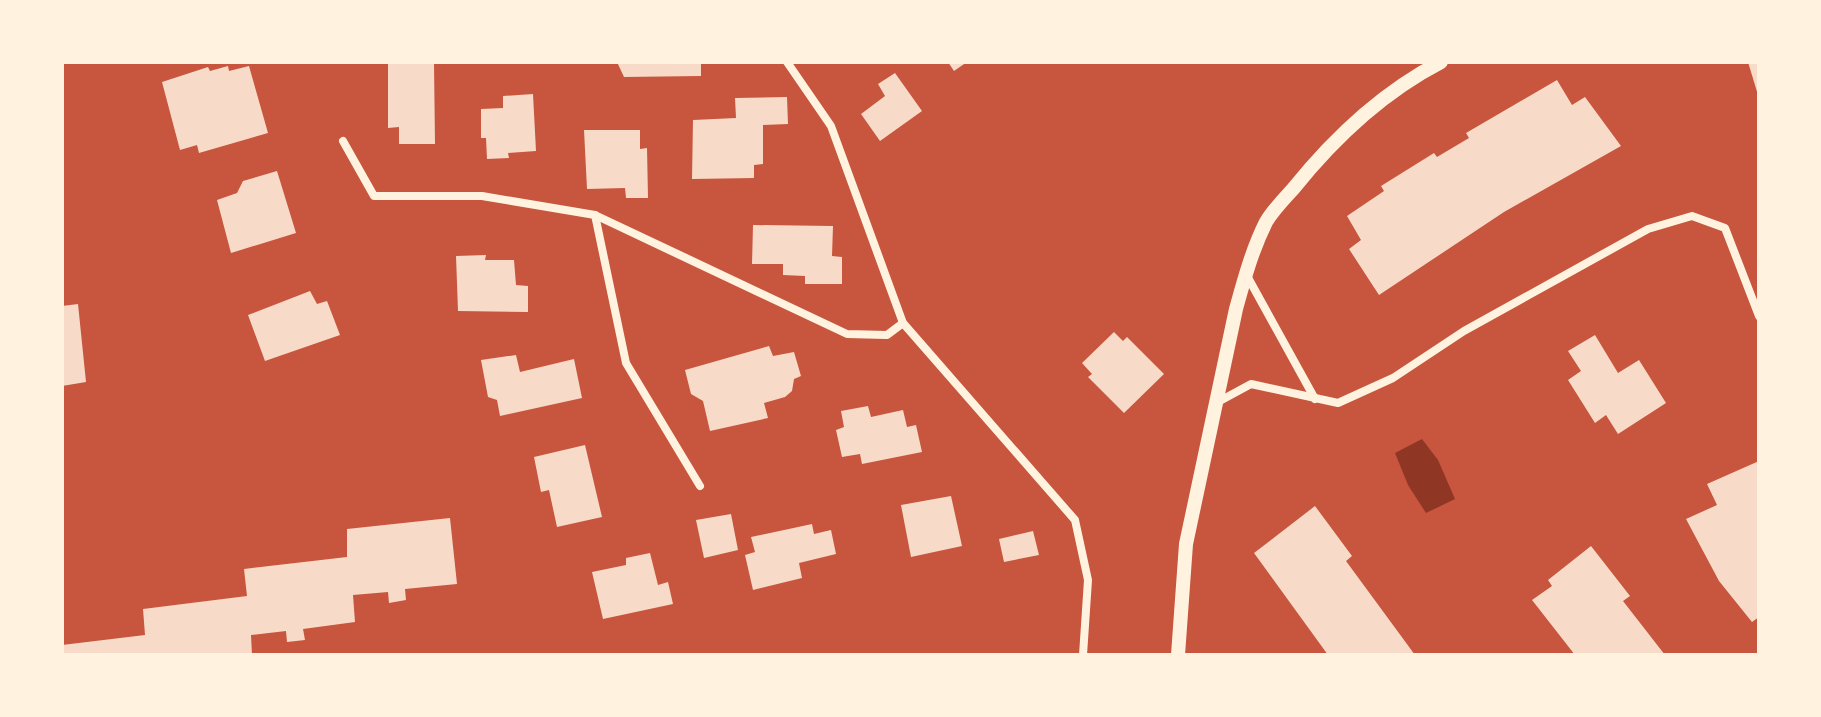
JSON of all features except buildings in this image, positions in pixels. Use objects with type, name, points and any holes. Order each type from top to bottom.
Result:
[{"type":"street","points":[[787,62],[831,126],[903,323],[1075,520],[1088,580],[1083,655]]},
{"type":"street","points":[[1178,655],[1186,544],[1246,273],[1267,220],[1315,162],[1364,114],[1416,75],[1441,62]]},
{"type":"street","points":[[343,141],[374,196],[482,196],[595,215],[847,334],[887,335],[903,323]]},
{"type":"street","points":[[595,215],[626,363],[700,486]]},
{"type":"street","points":[[1215,403],[1251,384],[1277,387],[1315,400],[1338,403],[1393,378],[1464,331],[1648,229],[1692,216],[1725,228],[1759,316]]},
{"type":"street","points":[[1246,273],[1315,400]]},
{"type":"street","points":[[1166,655],[1180,627]]},
{"type":"shaded area","points":[[1422,439],[1438,460],[1455,499],[1426,513],[1408,485],[1395,453]]}]
